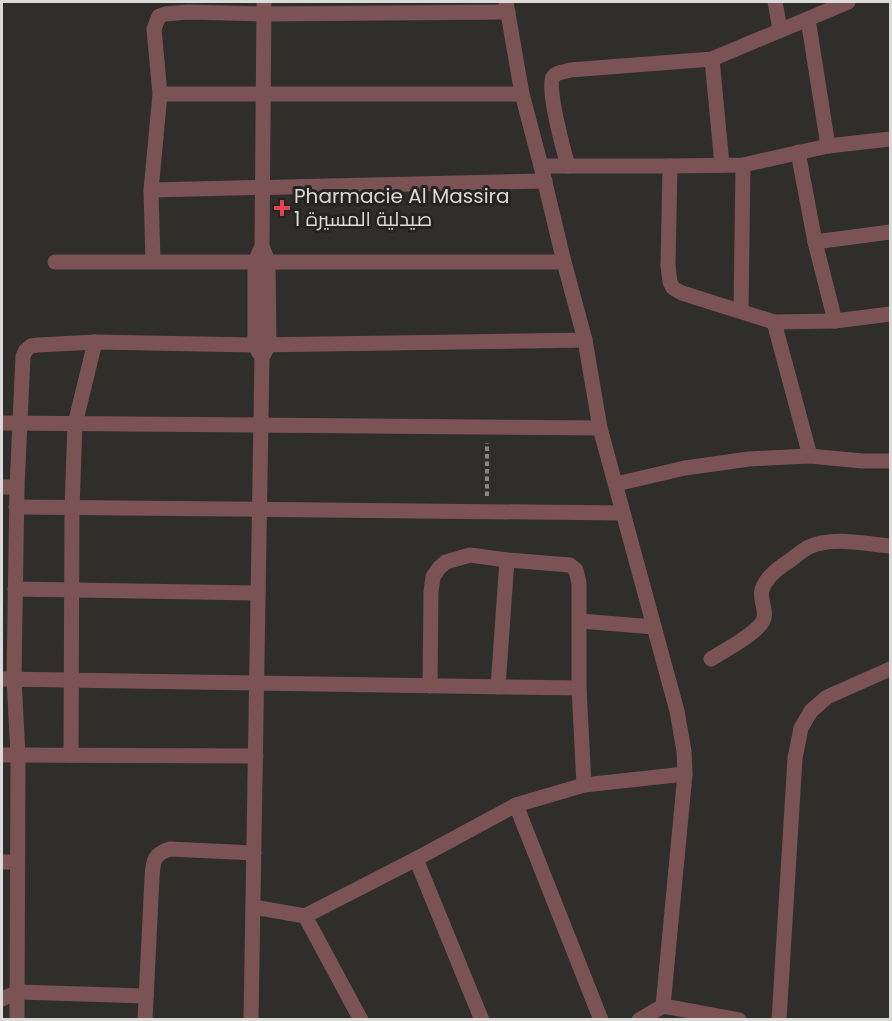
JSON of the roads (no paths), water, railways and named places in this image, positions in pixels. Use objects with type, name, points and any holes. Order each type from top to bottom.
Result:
[{"type":"street","points":[[775,2],[780,29]]},
{"type":"street","points":[[568,166],[551,92],[550,83],[555,75],[570,70],[712,59],[848,2]]},
{"type":"street","points":[[153,261],[151,190],[160,94],[154,29],[159,16],[264,8],[507,7],[522,94],[585,340],[600,428],[677,711],[684,751],[685,774],[663,1006]]},
{"type":"street","points":[[251,1020],[260,509],[264,8]]},
{"type":"street","points":[[808,19],[828,146]]},
{"type":"street","points":[[712,59],[722,165]]},
{"type":"street","points":[[160,94],[522,94]]},
{"type":"street","points":[[151,190],[543,174],[568,166],[743,165],[828,146],[891,139]]},
{"type":"street","points":[[798,152],[815,242],[835,321]]},
{"type":"street","points":[[741,311],[743,165]]},
{"type":"street","points":[[670,166],[668,265],[673,288],[682,293],[774,322],[835,321],[891,314]]},
{"type":"street","points":[[815,242],[891,232]]},
{"type":"street","points":[[55,262],[564,262]]},
{"type":"street","points":[[774,322],[810,456]]},
{"type":"street","points":[[17,1020],[18,992],[9,862],[18,755],[8,679],[15,589],[16,507],[9,487],[20,423],[23,356],[26,350],[38,345],[95,342],[262,349],[585,340]]},
{"type":"street","points":[[71,755],[71,590],[75,424],[95,342]]},
{"type":"street","points":[[2,423],[600,428]]},
{"type":"street","points":[[616,484],[685,468],[749,459],[810,456],[891,461]]},
{"type":"street","points":[[16,507],[623,513]]},
{"type":"street","points":[[711,659],[754,631],[763,621],[765,615],[761,591],[766,582],[778,568],[807,548],[821,543],[842,542],[891,546]]},
{"type":"street","points":[[430,686],[431,592],[433,577],[446,562],[470,555],[573,566],[579,583],[579,688],[584,785]]},
{"type":"street","points":[[498,687],[507,560]]},
{"type":"street","points":[[15,589],[258,593]]},
{"type":"street","points":[[580,621],[654,627]]},
{"type":"street","points":[[779,1020],[795,758],[801,728],[811,711],[827,696],[891,669]]},
{"type":"street","points":[[8,679],[579,688]]},
{"type":"street","points":[[2,755],[256,756]]},
{"type":"street","points":[[253,907],[305,916],[516,805],[584,785],[685,774]]},
{"type":"street","points":[[516,805],[601,1020]]},
{"type":"street","points":[[145,1020],[153,866],[157,854],[170,849],[254,853]]},
{"type":"street","points":[[416,859],[482,1020]]},
{"type":"street","points":[[305,916],[361,1020]]},
{"type":"street","points":[[2,999],[18,992],[146,996]]},
{"type":"street","points":[[639,1020],[663,1006],[739,1020]]},
{"type":"place","name":"Pharmacie Al Massira 1 صيدلية المسيرة","points":[[282,208]]}]
